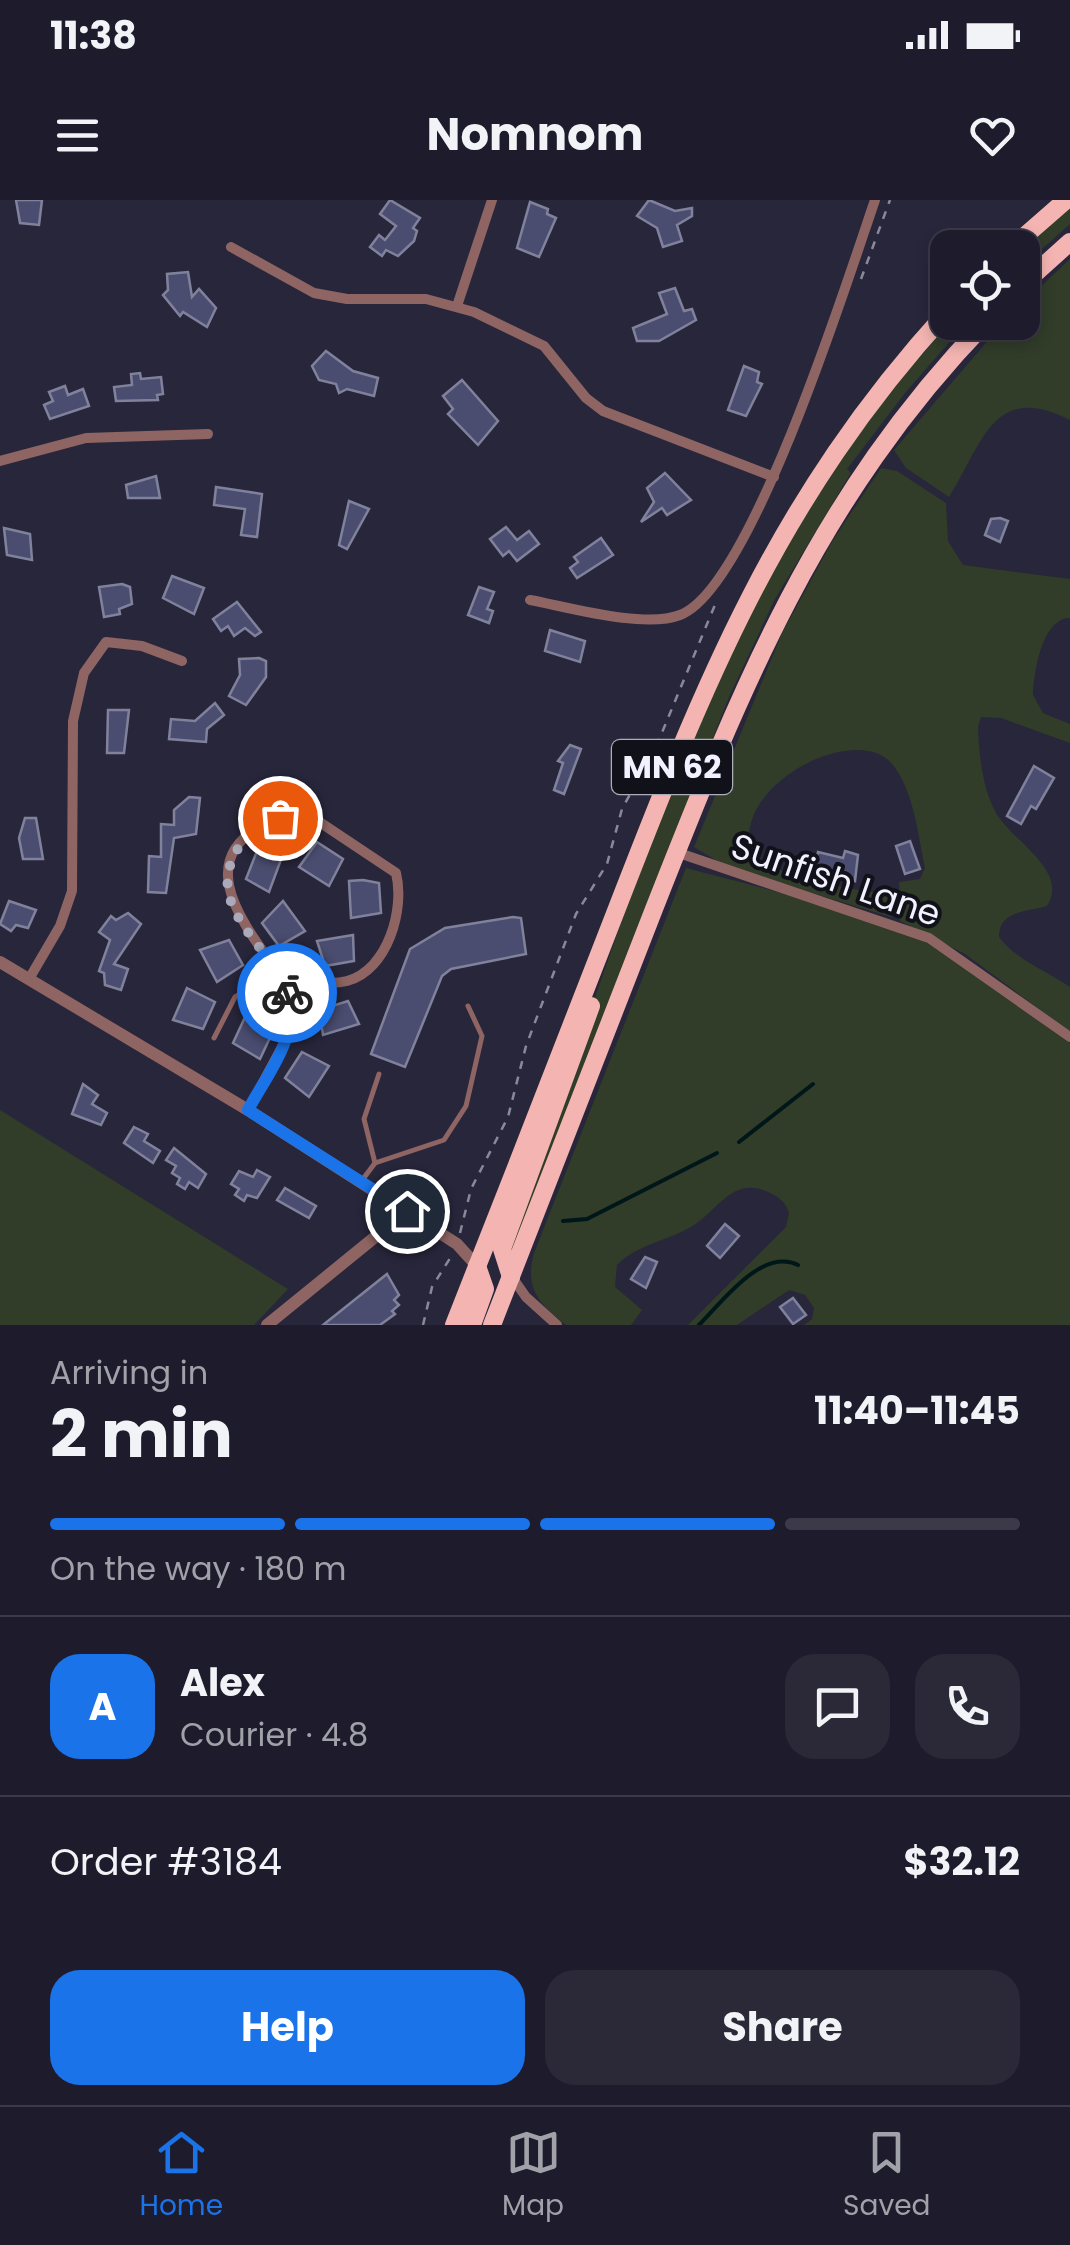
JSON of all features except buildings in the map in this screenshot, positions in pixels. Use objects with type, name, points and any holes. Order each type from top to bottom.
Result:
[{"type":"highway","points":[[1032,230],[1066,200]]},
{"type":"highway","points":[[1040,270],[1070,242]]},
{"type":"highway","name":"MN 62","points":[[454,1325],[711,671],[778,539],[848,432],[930,333]]},
{"type":"highway","name":"MN 62","points":[[492,1325],[748,676],[808,557],[888,437],[971,340]]},
{"type":"highway","points":[[511,1276],[502,1249],[601,976],[625,886]]},
{"type":"highway","points":[[472,1325],[485,1290],[477,1266]]},
{"type":"street","points":[[457,306],[492,200]]},
{"type":"street","points":[[530,600],[621,618],[680,615],[719,584],[790,443],[875,200]]},
{"type":"street","points":[[231,248],[314,293],[347,299],[409,297],[457,306],[544,346],[586,398],[603,412],[774,476]]},
{"type":"street","points":[[0,461],[86,438],[208,434]]},
{"type":"street","points":[[29,979],[60,926],[72,892],[73,721],[84,672],[106,642],[142,646],[182,660]]},
{"type":"street","points":[[248,1110],[288,1038],[294,1012],[280,976],[234,912],[226,887],[229,866],[240,845],[258,826],[280,818],[301,817],[321,823],[396,873],[400,908],[380,956],[365,971],[348,980],[280,976]]},
{"type":"street","name":"Sunfish Lane","points":[[676,852],[929,938],[1070,1038]]},
{"type":"street","points":[[0,962],[362,1182],[460,1247],[477,1266]]},
{"type":"street","points":[[267,1325],[407,1211]]},
{"type":"street","points":[[511,1276],[526,1298],[557,1325]]},
{"type":"lane","points":[[214,1038],[235,997],[280,976]]},
{"type":"lane","points":[[362,1182],[375,1163],[444,1140],[466,1106],[482,1036],[468,1006]]},
{"type":"lane","points":[[375,1163],[364,1119],[379,1074]]},
{"type":"path","points":[[858,287],[890,200]]},
{"type":"path","points":[[464,1222],[471,1189],[508,1117],[526,1046],[576,914],[607,864],[622,809],[656,747],[706,620],[723,590]]},
{"type":"path","points":[[424,1325],[432,1287],[450,1260]]},
{"type":"green space","points":[[1070,208],[1070,224],[1040,251],[1040,234]]},
{"type":"green space","points":[[1070,259],[1070,420],[1044,410],[1023,408],[1007,413],[982,439],[949,497],[906,468],[894,450],[988,340],[1040,340],[1040,287]]},
{"type":"green space","points":[[935,340],[951,340],[847,469],[851,473],[775,599],[729,697],[510,1255],[507,1251],[637,879],[709,697],[798,522],[869,419]]},
{"type":"green space","points":[[881,468],[897,471],[946,503],[948,541],[963,565],[1070,579],[1070,618],[1060,620],[1046,636],[1033,695],[1043,713],[1070,724],[1070,743],[1001,718],[981,717],[978,727],[984,781],[995,811],[1036,856],[1051,880],[1047,906],[1009,917],[1000,928],[999,937],[1023,959],[1070,987],[1070,1032],[965,954],[900,921],[899,882],[920,879],[925,868],[906,788],[893,765],[876,753],[852,750],[799,768],[776,785],[758,807],[749,831],[753,856],[767,864],[821,882],[894,895],[891,917],[727,867],[694,847],[782,633],[833,540]]},
{"type":"green space","points":[[686,868],[805,899],[922,939],[1070,1043],[1070,1325],[804,1325],[812,1319],[814,1308],[805,1295],[789,1290],[737,1325],[688,1325],[786,1227],[789,1213],[783,1202],[756,1188],[736,1191],[694,1225],[635,1252],[617,1265],[615,1287],[642,1310],[631,1325],[566,1325],[541,1302],[531,1276],[534,1253]]},
{"type":"green space","points":[[0,1110],[288,1289],[254,1325],[0,1325]]},
{"type":"waterway","points":[[739,1142],[813,1084]]},
{"type":"waterway","points":[[563,1221],[587,1219],[717,1153]]},
{"type":"waterway","points":[[699,1325],[757,1270],[784,1261],[798,1265]]},
{"type":"way so far","points":[[280,818],[258,826],[240,845],[229,866],[226,887],[234,912],[283,980],[287,993]]},
{"type":"route","points":[[287,993],[294,1012],[288,1038],[248,1110],[407,1211]]}]
